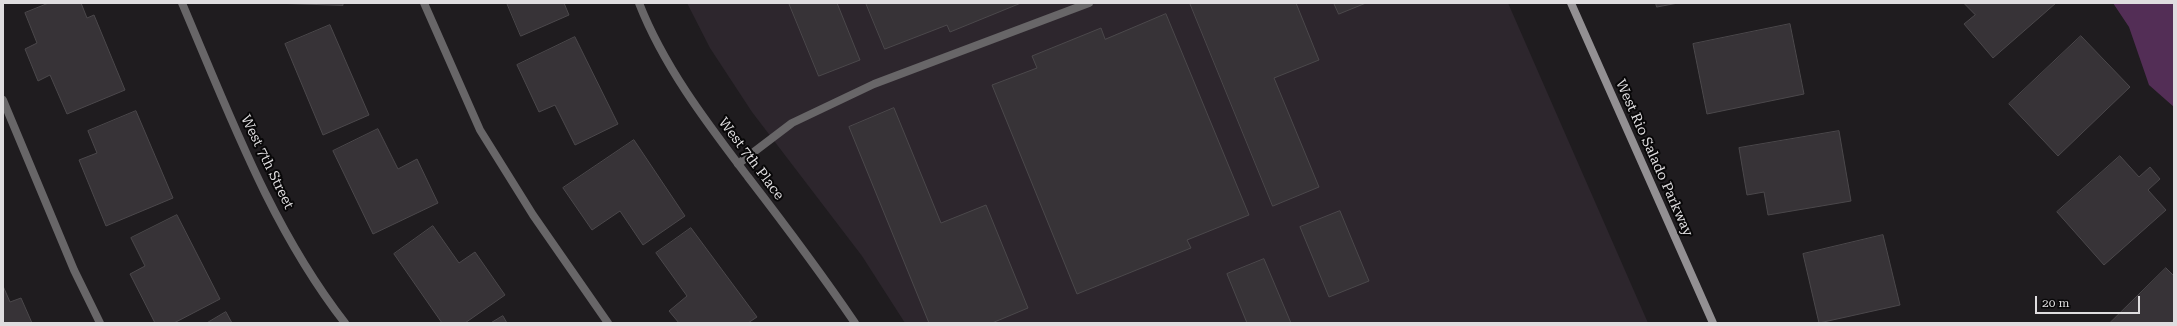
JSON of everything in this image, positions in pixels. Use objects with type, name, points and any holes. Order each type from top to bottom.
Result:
[{"type":"main road","name":"West Rio Salado Parkway","points":[[1571,3],[1713,323]]},
{"type":"street","name":"West 7th Street","points":[[182,3],[250,164],[322,293],[345,323]]},
{"type":"street","points":[[424,3],[480,130],[533,215],[608,323]]},
{"type":"street","name":"West 7th Place","points":[[639,3],[672,69],[714,133],[824,277],[855,323]]},
{"type":"street","points":[[738,164],[792,123],[874,84],[1089,3]]},
{"type":"street","points":[[3,100],[74,270],[100,323]]},
{"type":"shaded area","points":[[687,3],[1508,3],[1648,323],[905,323],[862,256],[752,112],[710,48]]},
{"type":"shaded area","points":[[2113,3],[2174,3],[2174,107],[2149,85],[2129,27]]},
{"type":"building","points":[[49,3],[81,3],[87,18],[94,15],[125,90],[67,114],[50,75],[38,81],[25,49],[37,43],[25,13]]},
{"type":"building","points":[[272,3],[343,3],[343,5]]},
{"type":"building","points":[[507,3],[564,3],[569,15],[521,36]]},
{"type":"building","points":[[789,3],[837,3],[860,60],[819,76]]},
{"type":"building","points":[[866,3],[1021,3],[950,32],[947,25],[885,49]]},
{"type":"building","points":[[1190,3],[1296,3],[1319,60],[1274,78],[1319,187],[1273,206]]},
{"type":"building","points":[[1334,3],[1366,3],[1339,14]]},
{"type":"building","points":[[1656,3],[1678,3],[1657,7]]},
{"type":"building","points":[[1964,3],[2056,3],[1993,58],[1964,24],[1975,15]]},
{"type":"building","points":[[1166,14],[1249,215],[1187,240],[1191,248],[1077,294],[992,85],[1037,68],[1032,56],[1101,28],[1105,39]]},
{"type":"building","points":[[1790,24],[1804,94],[1707,114],[1693,44]]},
{"type":"building","points":[[330,25],[369,115],[323,135],[285,44]]},
{"type":"building","points":[[2081,36],[2130,87],[2058,156],[2009,104]]},
{"type":"building","points":[[575,37],[618,124],[575,145],[555,105],[539,112],[517,65]]},
{"type":"building","points":[[894,108],[941,223],[986,205],[1028,308],[992,323],[929,323],[849,127]]},
{"type":"building","points":[[136,111],[173,198],[106,226],[79,160],[97,153],[88,131]]},
{"type":"building","points":[[378,129],[398,169],[417,159],[438,203],[373,234],[333,151]]},
{"type":"building","points":[[1839,131],[1851,201],[1768,215],[1764,192],[1747,195],[1739,148]]},
{"type":"building","points":[[634,140],[685,216],[643,245],[620,211],[592,230],[563,188]]},
{"type":"building","points":[[2120,156],[2139,177],[2150,167],[2160,179],[2148,190],[2166,210],[2104,265],[2057,212]]},
{"type":"building","points":[[1340,211],[1369,281],[1329,297],[1300,227]]},
{"type":"building","points":[[177,215],[220,299],[174,323],[155,323],[130,274],[145,266],[131,238]]},
{"type":"building","points":[[433,226],[459,263],[475,252],[505,295],[465,323],[442,323],[394,254]]},
{"type":"building","points":[[691,228],[757,317],[748,323],[679,323],[669,311],[687,296],[656,253]]},
{"type":"building","points":[[1883,235],[1900,305],[1819,323],[1803,254]]},
{"type":"building","points":[[1264,259],[1291,323],[1247,323],[1227,274]]},
{"type":"building","points":[[2166,268],[2174,276],[2174,323],[2110,323]]},
{"type":"building","points":[[3,286],[10,302],[21,298],[32,323],[3,323]]},
{"type":"building","points":[[226,312],[232,323],[207,323]]},
{"type":"building","points":[[503,316],[507,323],[491,323]]}]
